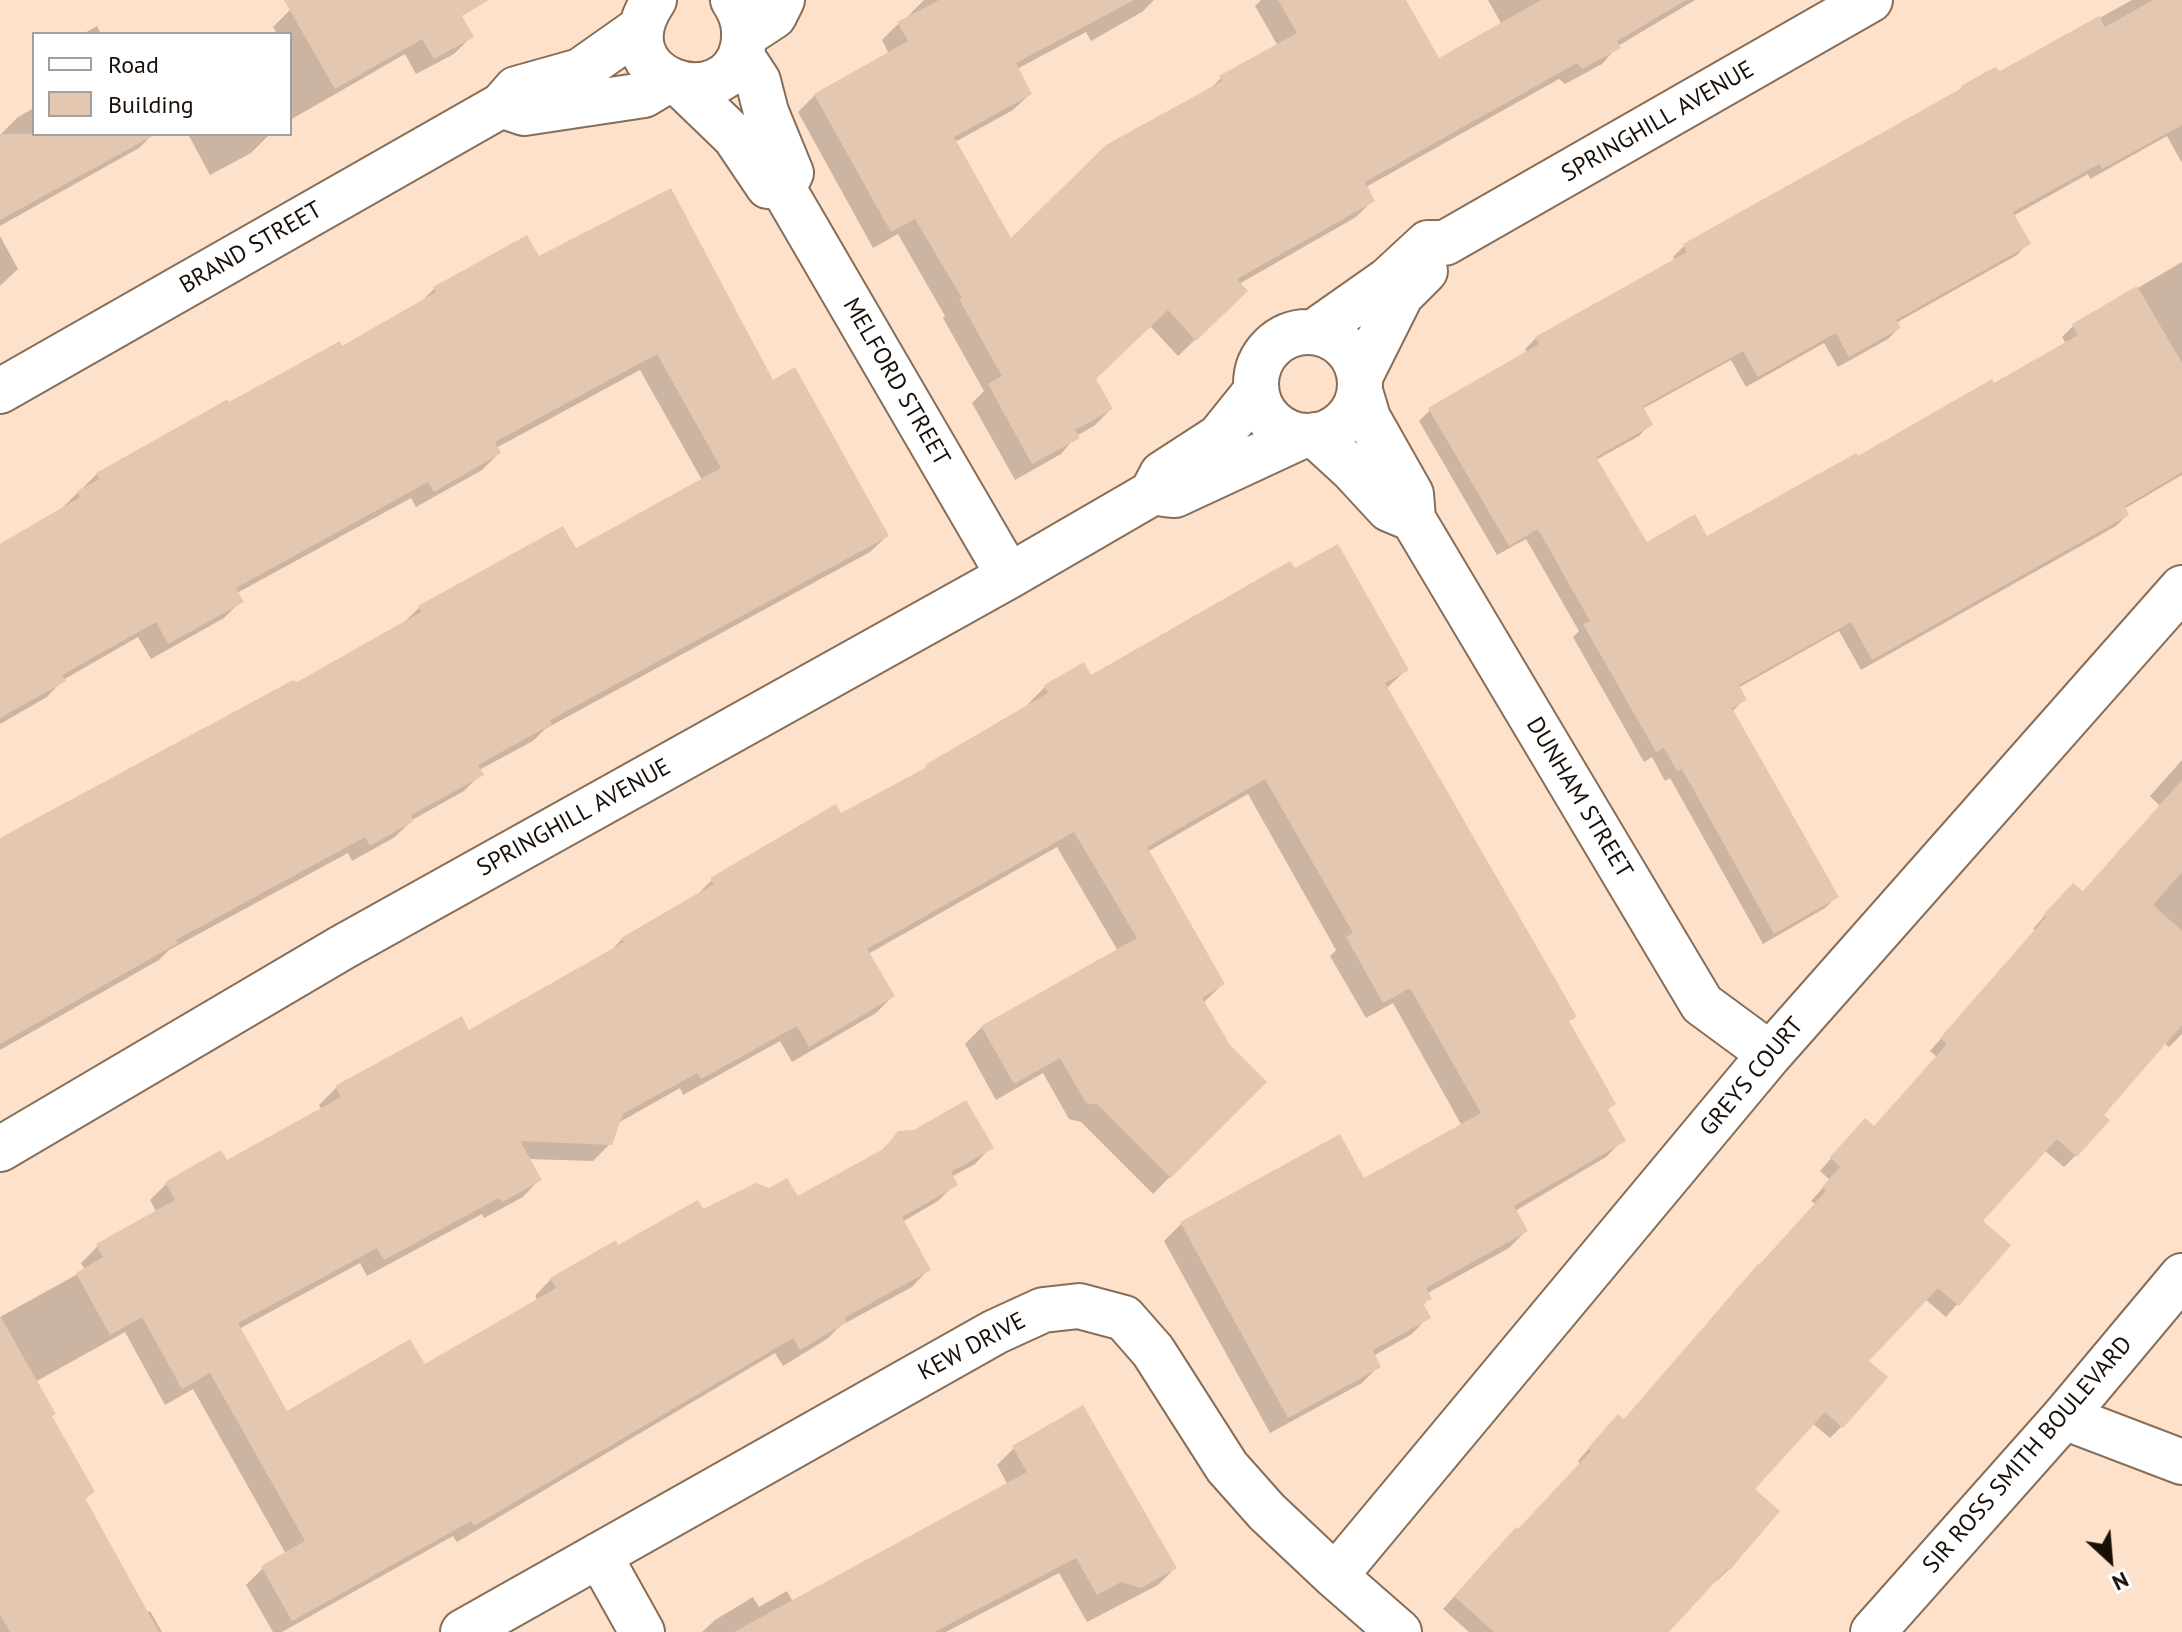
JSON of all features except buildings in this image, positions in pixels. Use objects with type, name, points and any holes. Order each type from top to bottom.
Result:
[{"type":"street","points":[[502,105],[524,113],[644,95],[675,83],[699,86],[716,80],[731,70],[740,30],[774,16],[782,0]]},
{"type":"street","name":"SPRINGHILL AVENUE","points":[[1314,332],[1388,280],[1428,243],[1445,243],[1870,0]]},
{"type":"street","name":"MELFORD STREET","points":[[647,14],[644,52],[659,73],[675,83],[735,137],[768,186],[783,188]]},
{"type":"street","name":"BRAND STREET","points":[[0,391],[502,105],[516,89],[580,71],[647,14]]},
{"type":"street","name":"MELFORD STREET","points":[[740,30],[766,112],[791,173],[783,188]]},
{"type":"street","name":"MELFORD STREET","points":[[783,188],[1009,576]]},
{"type":"street","name":"SPRINGHILL AVENUE","points":[[1360,384],[1401,295],[1437,259],[1445,243]]},
{"type":"street","points":[[1298,332],[1314,332],[1328,335],[1349,352],[1360,384],[1350,416],[1328,432],[1308,436],[1285,431],[1271,421],[1261,408],[1256,391],[1259,367],[1271,347],[1284,337],[1298,332]]},
{"type":"street","name":"DUNHAM STREET","points":[[1360,384],[1368,418],[1411,494],[1413,519],[1702,1004],[1770,1054]]},
{"type":"street","name":"SPRINGHILL AVENUE","points":[[0,1149],[343,947],[1152,493],[1162,474],[1219,437],[1256,391]]},
{"type":"street","name":"SPRINGHILL AVENUE","points":[[1152,493],[1175,495],[1308,436]]},
{"type":"street","name":"DUNHAM STREET","points":[[1308,436],[1352,469],[1389,509],[1413,519]]},
{"type":"street","name":"GREYS COURT","points":[[1335,1576],[1770,1054],[2182,588]]},
{"type":"street","name":"SIR ROSS SMITH BOULEVARD","points":[[1873,1632],[2064,1417],[2182,1276]]},
{"type":"street","name":"KEW DRIVE","points":[[463,1632],[995,1332],[1043,1310],[1079,1306],[1124,1318],[1153,1351],[1227,1467],[1267,1512],[1399,1632]]},
{"type":"street","points":[[2064,1417],[2182,1462]]},
{"type":"street","points":[[599,1555],[642,1632]]}]
